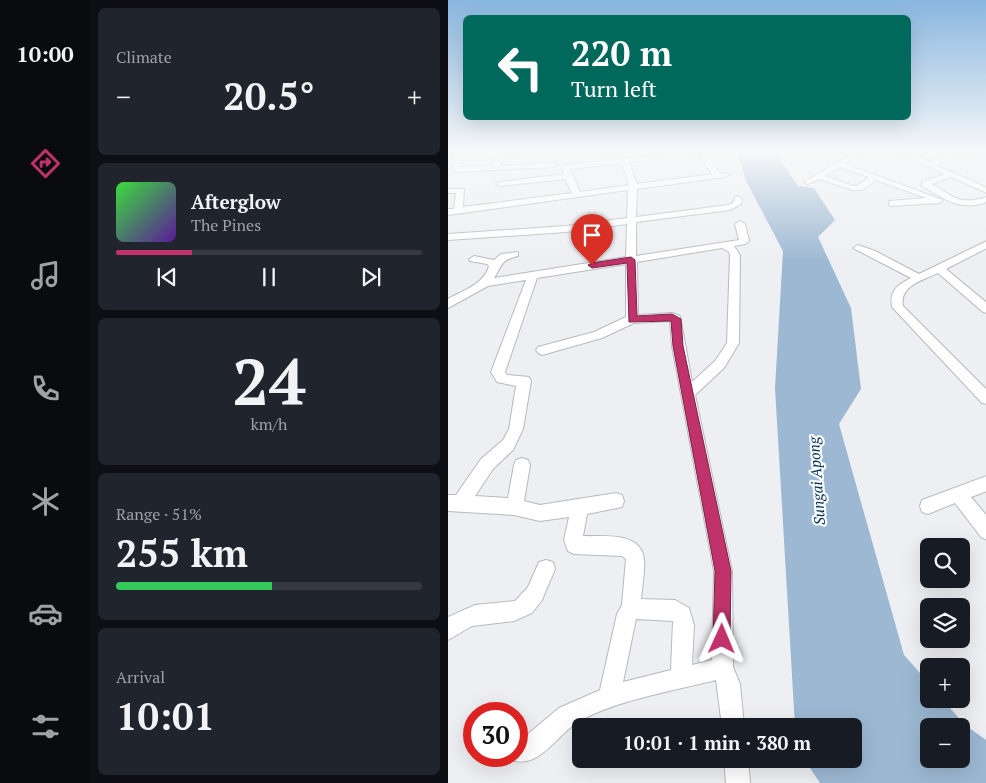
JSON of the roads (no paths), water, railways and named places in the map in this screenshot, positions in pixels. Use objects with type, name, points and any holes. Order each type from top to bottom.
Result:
[{"type":"street","points":[[574,190],[577,195]]},
{"type":"street","points":[[592,190],[600,198],[623,200]]},
{"type":"street","points":[[620,190],[632,220],[632,319]]},
{"type":"street","points":[[623,200],[633,190]]},
{"type":"street","points":[[609,223],[610,218],[622,213],[623,200],[633,190]]},
{"type":"street","points":[[886,193],[895,190]]},
{"type":"street","points":[[892,203],[939,200],[909,190]]},
{"type":"street","points":[[935,190],[962,204],[972,204],[986,197]]},
{"type":"street","points":[[968,190],[986,197]]},
{"type":"street","points":[[451,191],[461,191],[458,211]]},
{"type":"street","points":[[448,212],[593,193]]},
{"type":"street","points":[[448,237],[566,229],[730,207],[737,204],[738,199]]},
{"type":"street","points":[[448,304],[485,283],[743,242],[740,224]]},
{"type":"street","points":[[986,244],[940,269],[901,287],[897,292],[896,298],[898,307],[986,398]]},
{"type":"street","points":[[688,393],[713,373],[728,354],[733,343],[735,254],[733,250],[724,245]]},
{"type":"street","points":[[858,248],[870,252],[919,278]]},
{"type":"street","points":[[485,283],[494,269],[494,265],[505,256],[514,254]]},
{"type":"street","points":[[474,259],[490,262],[494,265]]},
{"type":"street","points":[[940,269],[986,309]]},
{"type":"street","points":[[454,503],[487,464],[508,445],[516,429],[524,382],[502,380],[498,372],[534,274]]},
{"type":"street","points":[[542,350],[581,340],[632,319],[672,317],[676,319],[678,346],[723,571],[722,668],[729,684],[732,718]]},
{"type":"street","points":[[514,507],[522,465]]},
{"type":"street","points":[[928,506],[986,483]]},
{"type":"street","points":[[958,494],[986,531]]},
{"type":"street","points":[[454,503],[514,507],[540,513],[616,501]]},
{"type":"street","points":[[580,506],[573,540],[574,545],[625,547],[634,553],[634,585],[631,609],[627,614],[609,697]]},
{"type":"street","points":[[448,630],[455,624],[476,614],[507,613],[524,606],[535,593],[546,569]]},
{"type":"street","points":[[631,609],[675,610],[682,615],[684,626],[681,678]]},
{"type":"street","points":[[528,749],[568,716],[609,697],[722,668]]},
{"type":"street","points":[[737,768],[738,783]]},
{"type":"water","name":"Sungai Apong","points":[[751,190],[815,190],[835,220],[818,237],[851,308],[861,389],[839,424],[904,655],[920,673],[920,708],[950,708],[959,718],[920,718],[920,768],[970,768],[970,729],[986,740],[986,783],[820,783],[810,768],[862,768],[862,718],[795,718],[775,388],[783,251]]}]
